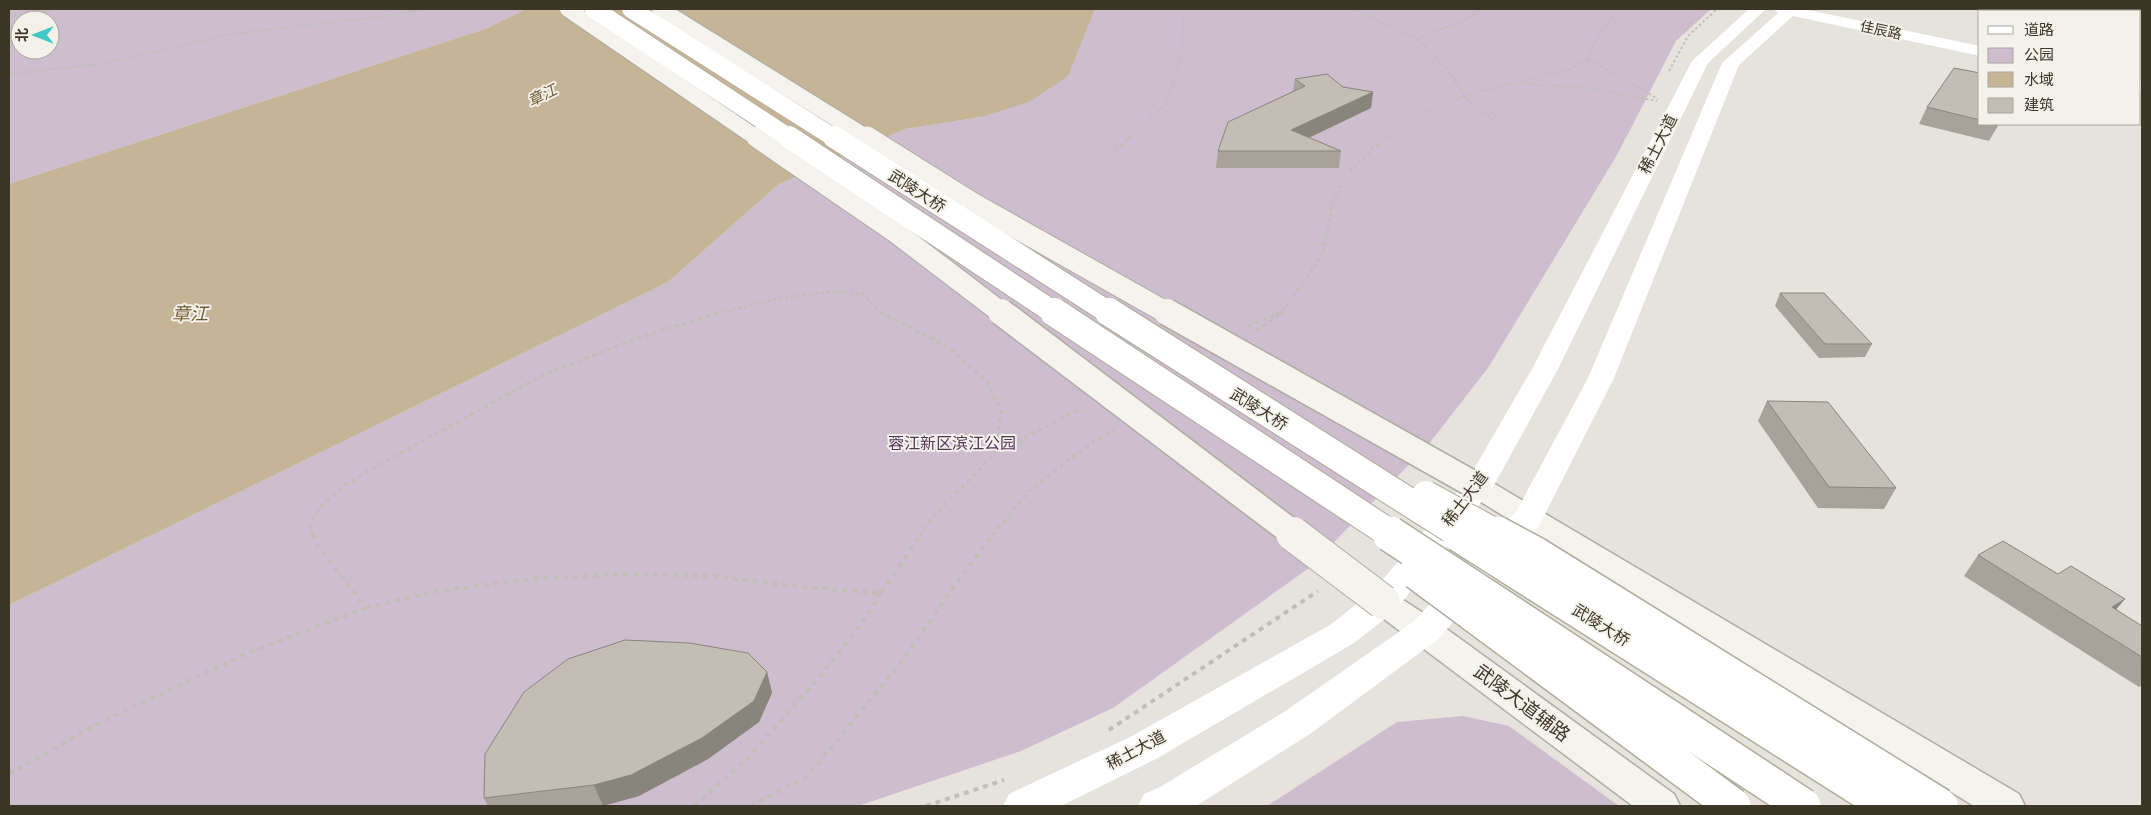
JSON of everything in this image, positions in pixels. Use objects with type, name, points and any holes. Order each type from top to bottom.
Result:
[{"type":"main road","name":"武陵大桥","points":[[594,9],[1803,806]]},
{"type":"main road","name":"武陵大桥","points":[[631,9],[1888,806]]},
{"type":"main road","name":"稀土大道","points":[[1023,806],[1143,748],[1342,634],[1382,602],[1478,487],[1545,369],[1701,61],[1758,9]]},
{"type":"main road","name":"稀土大道","points":[[1158,806],[1174,799],[1297,723],[1425,630],[1528,518],[1601,378],[1730,63],[1793,9]]},
{"type":"main road","name":"佳辰路","points":[[1793,9],[1978,45]]},
{"type":"main road","name":"佳辰路","points":[[1793,9],[1978,51]]},
{"type":"main road","points":[[1190,365],[1536,555],[1940,806]]},
{"type":"main road","points":[[1158,381],[1733,806]]},
{"type":"street","name":"武陵大道辅路","points":[[568,9],[894,231],[1382,602],[1425,630],[1661,806]]},
{"type":"street","points":[[660,9],[972,203],[1478,487],[2006,806]]},
{"type":"path","points":[[9,17],[55,9]]},
{"type":"path","points":[[9,74],[107,63],[157,52],[192,41],[232,34],[364,19],[428,9]]},
{"type":"path","points":[[1116,150],[1167,103],[1181,60],[1184,12],[1189,9]]},
{"type":"path","points":[[1354,9],[1417,39],[1447,69],[1464,96],[1493,120]]},
{"type":"path","points":[[1417,39],[1465,20],[1481,9]]},
{"type":"path","points":[[1350,171],[1388,135],[1422,112],[1464,96],[1569,69],[1588,59],[1596,36],[1619,9]]},
{"type":"path","points":[[1516,83],[1588,88],[1658,100],[1588,59]]},
{"type":"path","points":[[366,608],[316,544],[310,523],[321,507],[339,489],[373,468],[547,374],[630,341],[701,317],[774,300],[836,291],[863,294],[881,313],[948,347],[988,384],[1001,412],[995,453],[932,518],[860,625],[812,686],[746,760],[694,806]]},
{"type":"path","points":[[1250,335],[1282,312]]},
{"type":"path","points":[[750,806],[808,776],[897,667],[974,559],[1029,491],[1091,443],[1115,430]]},
{"type":"path","points":[[9,774],[102,721],[252,651],[366,608],[432,592],[531,579],[622,574],[710,576],[803,587],[881,593]]},
{"type":"path","points":[[1100,735],[1326,585]]},
{"type":"path","points":[[926,806],[1007,779]]},
{"type":"green space","points":[[9,9],[526,9],[485,29],[9,184]]},
{"type":"green space","name":"蓉江新区滨江公园","points":[[1096,9],[1711,9],[1676,41],[1617,155],[1488,368],[1428,445],[1309,568],[1113,708],[1021,751],[858,806],[9,806],[9,605],[668,282],[779,184],[905,129],[981,117]]},
{"type":"green space","points":[[1463,716],[1509,726],[1619,806],[1267,806],[1397,722]]},
{"type":"water","name":"章江","points":[[526,9],[1096,9],[1068,76],[1029,102],[981,117],[905,129],[779,184],[668,282],[9,605],[9,184],[485,29]]},
{"type":"building","points":[[1954,68],[1978,73],[1978,120],[1927,107]]},
{"type":"building","points":[[1327,74],[1343,87],[1373,92],[1291,130],[1341,151],[1218,151],[1228,122],[1305,86],[1295,79]]},
{"type":"building","points":[[1780,293],[1824,293],[1872,344],[1825,344]]},
{"type":"building","points":[[1767,401],[1828,402],[1896,488],[1829,487]]},
{"type":"building","points":[[2003,541],[2058,574],[2071,566],[2125,599],[2112,607],[2142,626],[2142,657],[1978,555]]},
{"type":"building","points":[[625,640],[689,643],[748,653],[767,672],[754,701],[702,738],[631,775],[594,785],[484,798],[485,754],[524,692],[568,659]]}]
